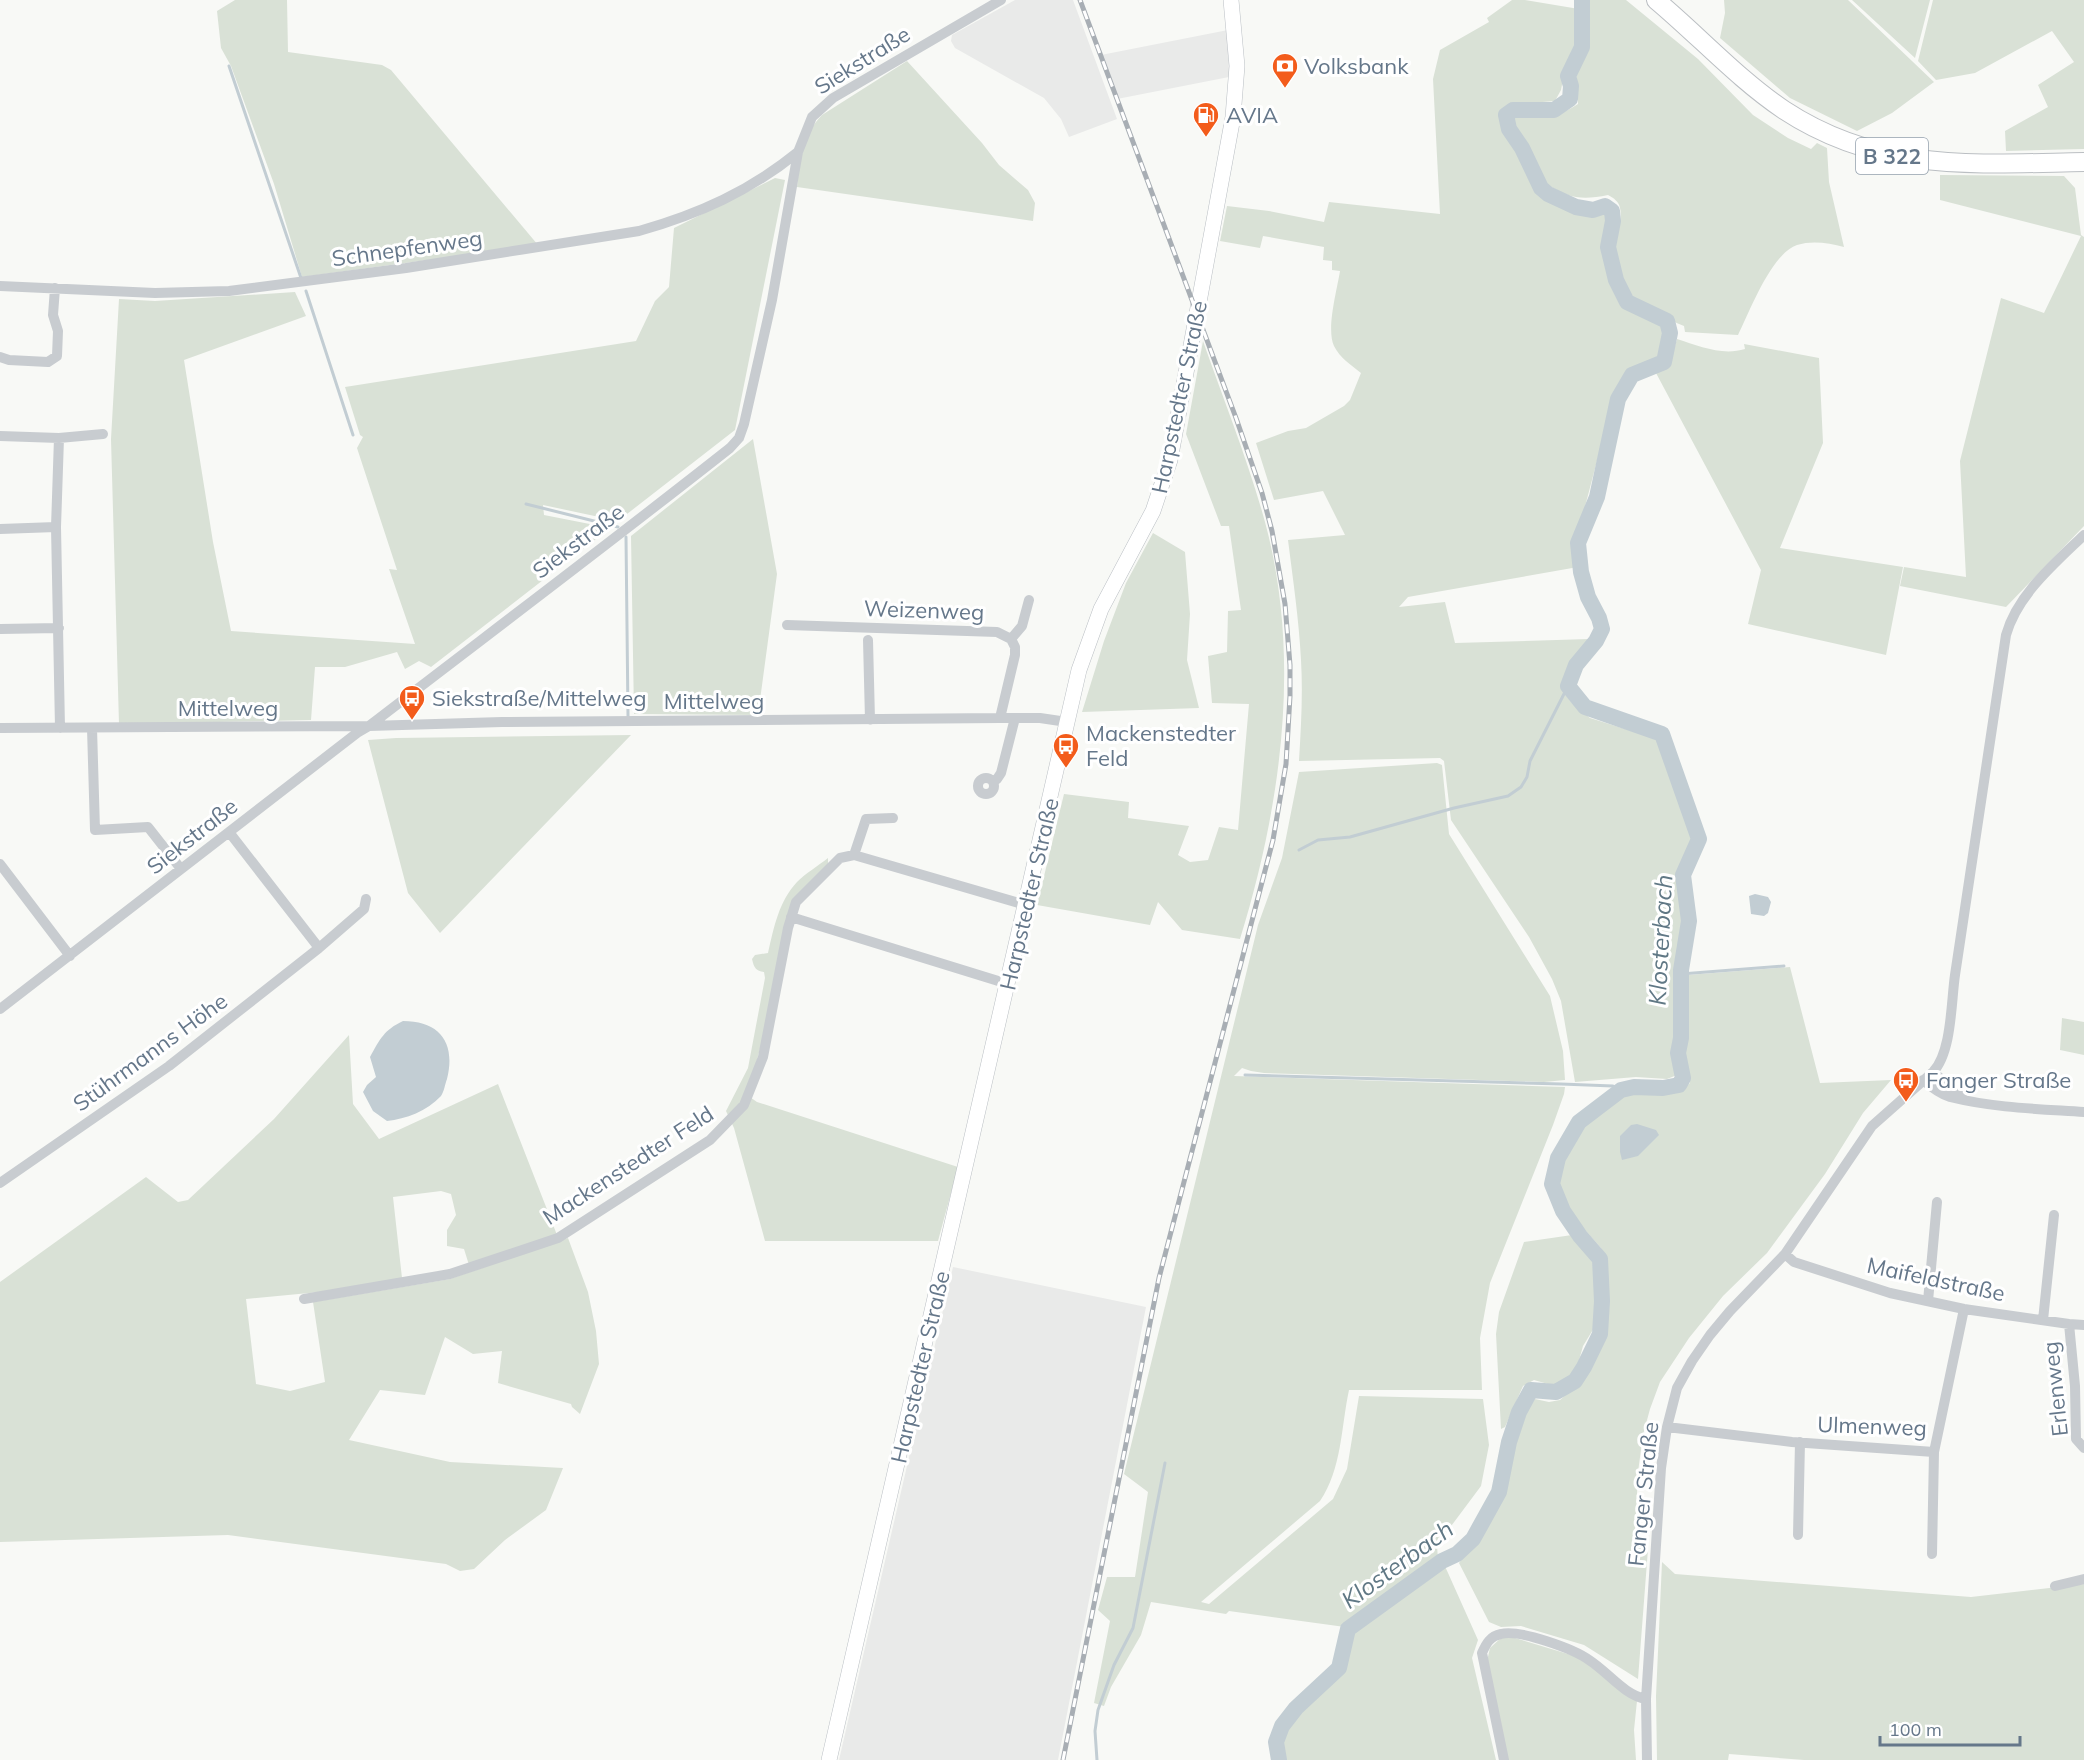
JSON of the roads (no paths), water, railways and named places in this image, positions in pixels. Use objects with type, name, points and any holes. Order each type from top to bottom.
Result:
[{"type":"main road","name":"B 322","points":[[1656,0],[1762,93],[1803,121],[1846,142],[1891,155],[1931,161],[1990,164],[2084,162]]},
{"type":"street","name":"Siekstraße","points":[[1,1006],[70,956],[730,448],[739,438],[772,300],[798,152],[813,117],[833,98],[1000,0]]},
{"type":"street","name":"Harpstedter Straße","points":[[830,1760],[1079,670],[1101,609],[1153,511],[1170,460],[1233,117],[1237,66],[1231,0]]},
{"type":"street","name":"Schnepfenweg","points":[[0,286],[155,293],[229,291],[406,268],[639,231],[674,221],[711,206],[771,174],[798,152]]},
{"type":"street","points":[[0,357],[9,360],[48,362],[57,356],[58,331],[53,315],[55,288]]},
{"type":"street","points":[[0,436],[58,438],[102,434]]},
{"type":"street","points":[[58,438],[56,527],[60,728]]},
{"type":"street","points":[[0,529],[56,527]]},
{"type":"street","name":"Fanger Straße","points":[[1647,1760],[1647,1699],[1661,1468],[1667,1427],[1677,1388],[1710,1335],[1785,1254],[1872,1126],[1933,1072],[1942,1057],[1995,702],[2009,626],[2017,609],[2029,593],[2084,535]]},
{"type":"street","points":[[1011,639],[1022,626],[1029,600]]},
{"type":"street","name":"Weizenweg","points":[[787,625],[997,632],[1011,639],[1015,647],[1000,718]]},
{"type":"street","points":[[0,629],[59,628]]},
{"type":"street","points":[[868,640],[870,720]]},
{"type":"street","name":"Mittelweg","points":[[0,728],[1000,718],[1053,719],[1067,722]]},
{"type":"street","points":[[993,782],[1001,773],[1015,718]]},
{"type":"street","points":[[92,728],[95,830],[148,827],[181,869]]},
{"type":"street","points":[[893,818],[866,819],[854,855],[1026,905]]},
{"type":"street","points":[[229,832],[319,948]]},
{"type":"street","name":"Mackenstedter Feld","points":[[304,1299],[450,1274],[558,1238],[710,1140],[744,1105],[763,1056],[796,902],[840,858],[854,855]]},
{"type":"street","points":[[0,864],[70,956]]},
{"type":"street","name":"Stührmanns Höhe","points":[[0,1183],[169,1066],[319,948],[364,909],[366,899]]},
{"type":"street","points":[[791,917],[1008,984]]},
{"type":"street","points":[[1933,1072],[1963,1099]]},
{"type":"street","points":[[1923,1080],[1949,1097],[1987,1104],[2084,1112]]},
{"type":"street","points":[[1928,1301],[1937,1202]]},
{"type":"street","points":[[2043,1320],[2054,1215]]},
{"type":"street","name":"Maifeldstraße","points":[[1785,1254],[1794,1262],[1879,1290],[1964,1309],[2084,1325]]},
{"type":"street","name":"Ulmenweg","points":[[1667,1427],[1800,1442],[1934,1452],[1964,1309]]},
{"type":"street","name":"Erlenweg","points":[[2069,1324],[2075,1386],[2076,1439],[2084,1448]]},
{"type":"street","points":[[1798,1535],[1800,1442]]},
{"type":"street","points":[[1932,1554],[1934,1452]]},
{"type":"street","points":[[2055,1586],[2084,1579]]},
{"type":"street","points":[[1504,1760],[1482,1653],[1488,1641],[1500,1634],[1516,1633],[1578,1652],[1633,1694],[1647,1699]]},
{"type":"waterway","name":"Klosterbach","points":[[1279,1760],[1276,1742],[1282,1726],[1296,1708],[1339,1668],[1348,1629],[1442,1561],[1457,1554],[1473,1539],[1499,1492],[1509,1442],[1519,1412],[1531,1390],[1556,1392],[1575,1381],[1600,1334],[1602,1301],[1600,1259],[1563,1211],[1552,1184],[1558,1158],[1579,1122],[1621,1090],[1634,1087],[1663,1088],[1679,1085],[1683,1078],[1678,1053],[1681,1038],[1681,970],[1689,921],[1683,875],[1699,839],[1662,734],[1585,707],[1568,686],[1576,665],[1596,641],[1602,629],[1588,597],[1581,572],[1578,543],[1597,497],[1618,399],[1632,375],[1664,362],[1670,333],[1667,321],[1627,302],[1616,280],[1608,247],[1613,221],[1612,211],[1605,206],[1593,210],[1576,207],[1548,194],[1541,188],[1522,148],[1509,129],[1506,115],[1513,110],[1554,110],[1570,99],[1571,86],[1568,76],[1582,47],[1582,0]]},
{"type":"waterway","points":[[229,66],[301,278]]},
{"type":"waterway","points":[[306,291],[353,435]]},
{"type":"waterway","points":[[526,504],[618,527]]},
{"type":"waterway","points":[[626,537],[628,716]]},
{"type":"waterway","points":[[1299,850],[1318,840],[1350,837],[1454,808],[1508,796],[1521,787],[1527,777],[1530,761],[1568,686]]},
{"type":"waterway","points":[[1681,974],[1784,966]]},
{"type":"waterway","points":[[1245,1075],[1613,1086],[1621,1090]]},
{"type":"waterway","points":[[1097,1760],[1095,1731],[1098,1710],[1114,1665],[1133,1628],[1165,1463]]},
{"type":"railway","points":[[1063,1760],[1159,1278],[1273,840],[1286,764],[1290,696],[1285,604],[1272,531],[1262,493],[1080,0]]},
{"type":"place","name":"Volksbank","points":[[1285,89]]},
{"type":"place","name":"AVIA","points":[[1206,138]]},
{"type":"place","name":"Siekstraße/Mittelweg","points":[[412,721]]},
{"type":"place","name":"Mackenstedter Feld","points":[[1066,769]]},
{"type":"place","name":"Fanger Straße","points":[[1906,1103]]}]
